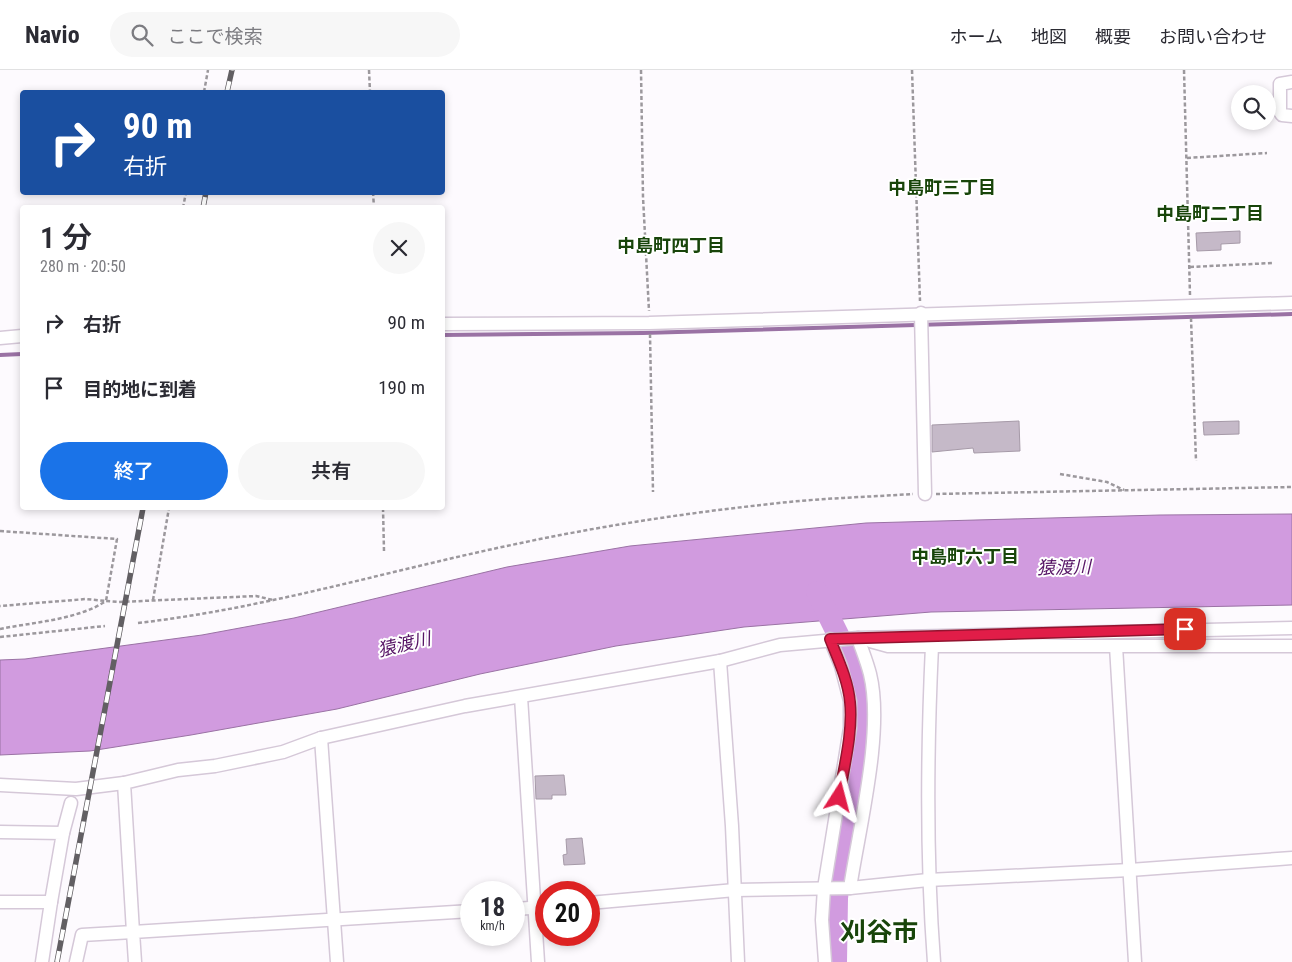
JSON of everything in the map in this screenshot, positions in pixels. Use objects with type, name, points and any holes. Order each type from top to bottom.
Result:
[{"type":"street","points":[[1292,82],[1280,84],[1280,112],[1282,115],[1292,116]]},
{"type":"street","points":[[445,324],[649,323],[1292,303]]},
{"type":"street","points":[[921,315],[925,494]]},
{"type":"street","points":[[0,338],[20,336]]},
{"type":"street","points":[[0,785],[76,789],[124,783],[178,770],[215,766],[282,752],[322,738],[465,706],[720,661],[780,645],[830,639],[858,638],[1292,628]]},
{"type":"street","points":[[858,638],[888,646],[1292,646]]},
{"type":"street","points":[[849,888],[873,746],[874,712],[871,675],[858,638]]},
{"type":"street","points":[[825,962],[822,920],[824,889],[850,728],[850,701],[841,666],[830,639]]},
{"type":"street","points":[[932,646],[928,728],[928,880],[934,962]]},
{"type":"street","points":[[1116,646],[1135,962]]},
{"type":"street","points":[[720,661],[732,826],[738,962]]},
{"type":"street","points":[[521,697],[538,881]]},
{"type":"street","points":[[322,738],[337,962]]},
{"type":"street","points":[[124,783],[134,962]]},
{"type":"street","points":[[42,962],[63,833],[71,803]]},
{"type":"street","points":[[0,832],[63,833]]},
{"type":"street","points":[[600,902],[734,890],[849,888],[928,880],[1130,870],[1292,858]]},
{"type":"street","points":[[0,902],[51,902]]},
{"type":"street","points":[[76,962],[82,935],[460,912]]},
{"type":"street","points":[[538,962],[539,946]]},
{"type":"path","points":[[204,90],[208,70]]},
{"type":"path","points":[[369,70],[370,90]]},
{"type":"path","points":[[641,70],[643,197],[649,323]]},
{"type":"path","points":[[912,70],[921,315]]},
{"type":"path","points":[[1184,70],[1190,306]]},
{"type":"path","points":[[1187,158],[1267,153]]},
{"type":"path","points":[[1190,267],[1273,263]]},
{"type":"path","points":[[1191,326],[1196,462]]},
{"type":"path","points":[[650,342],[653,492]]},
{"type":"path","points":[[1060,474],[1107,482],[1126,491]]},
{"type":"path","points":[[138,623],[174,619],[275,600],[522,542],[654,520],[780,502],[925,494],[1292,487]]},
{"type":"path","points":[[153,600],[169,510]]},
{"type":"path","points":[[382,510],[384,551]]},
{"type":"path","points":[[0,531],[117,539],[106,601],[95,608],[58,618],[0,629]]},
{"type":"path","points":[[0,606],[86,599],[106,601],[256,596],[275,600]]},
{"type":"path","points":[[0,637],[104,626]]},
{"type":"water","points":[[1292,514],[1292,605],[931,612],[744,627],[616,646],[480,674],[337,709],[191,735],[90,751],[0,755],[0,660],[25,659],[202,635],[294,618],[507,567],[630,546],[866,523],[1160,515]]},
{"type":"building","points":[[1240,231],[1240,243],[1221,244],[1221,250],[1197,251],[1196,233]]},
{"type":"building","points":[[1019,421],[1020,451],[974,453],[973,448],[932,452],[932,425]]},
{"type":"building","points":[[1239,421],[1239,434],[1204,435],[1203,422]]},
{"type":"building","points":[[564,775],[566,795],[552,795],[552,799],[536,799],[535,776]]},
{"type":"building","points":[[582,838],[585,864],[564,865],[563,855],[567,854],[566,839]]},
{"type":"waterway","points":[[445,335],[643,333],[1292,314]]},
{"type":"waterway","points":[[0,355],[20,354]]},
{"type":"waterway","name":"猿渡川","points":[[817,592],[852,663],[859,700],[862,741],[845,832],[837,898],[836,962]]},
{"type":"railway","points":[[227,90],[232,70]]},
{"type":"railway","points":[[204,205],[205,195]]},
{"type":"railway","points":[[57,962],[143,510]]},
{"type":"district","name":"中島町三丁目","points":[[942,187]]},
{"type":"district","name":"中島町二丁目","points":[[1210,213]]},
{"type":"district","name":"中島町四丁目","points":[[671,245]]},
{"type":"district","name":"中島町六丁目","points":[[965,556]]},
{"type":"district","name":"刈谷市","points":[[879,932]]},
{"type":"route","points":[[839,797],[850,728],[850,701],[841,666],[830,639],[1185,629]]}]
